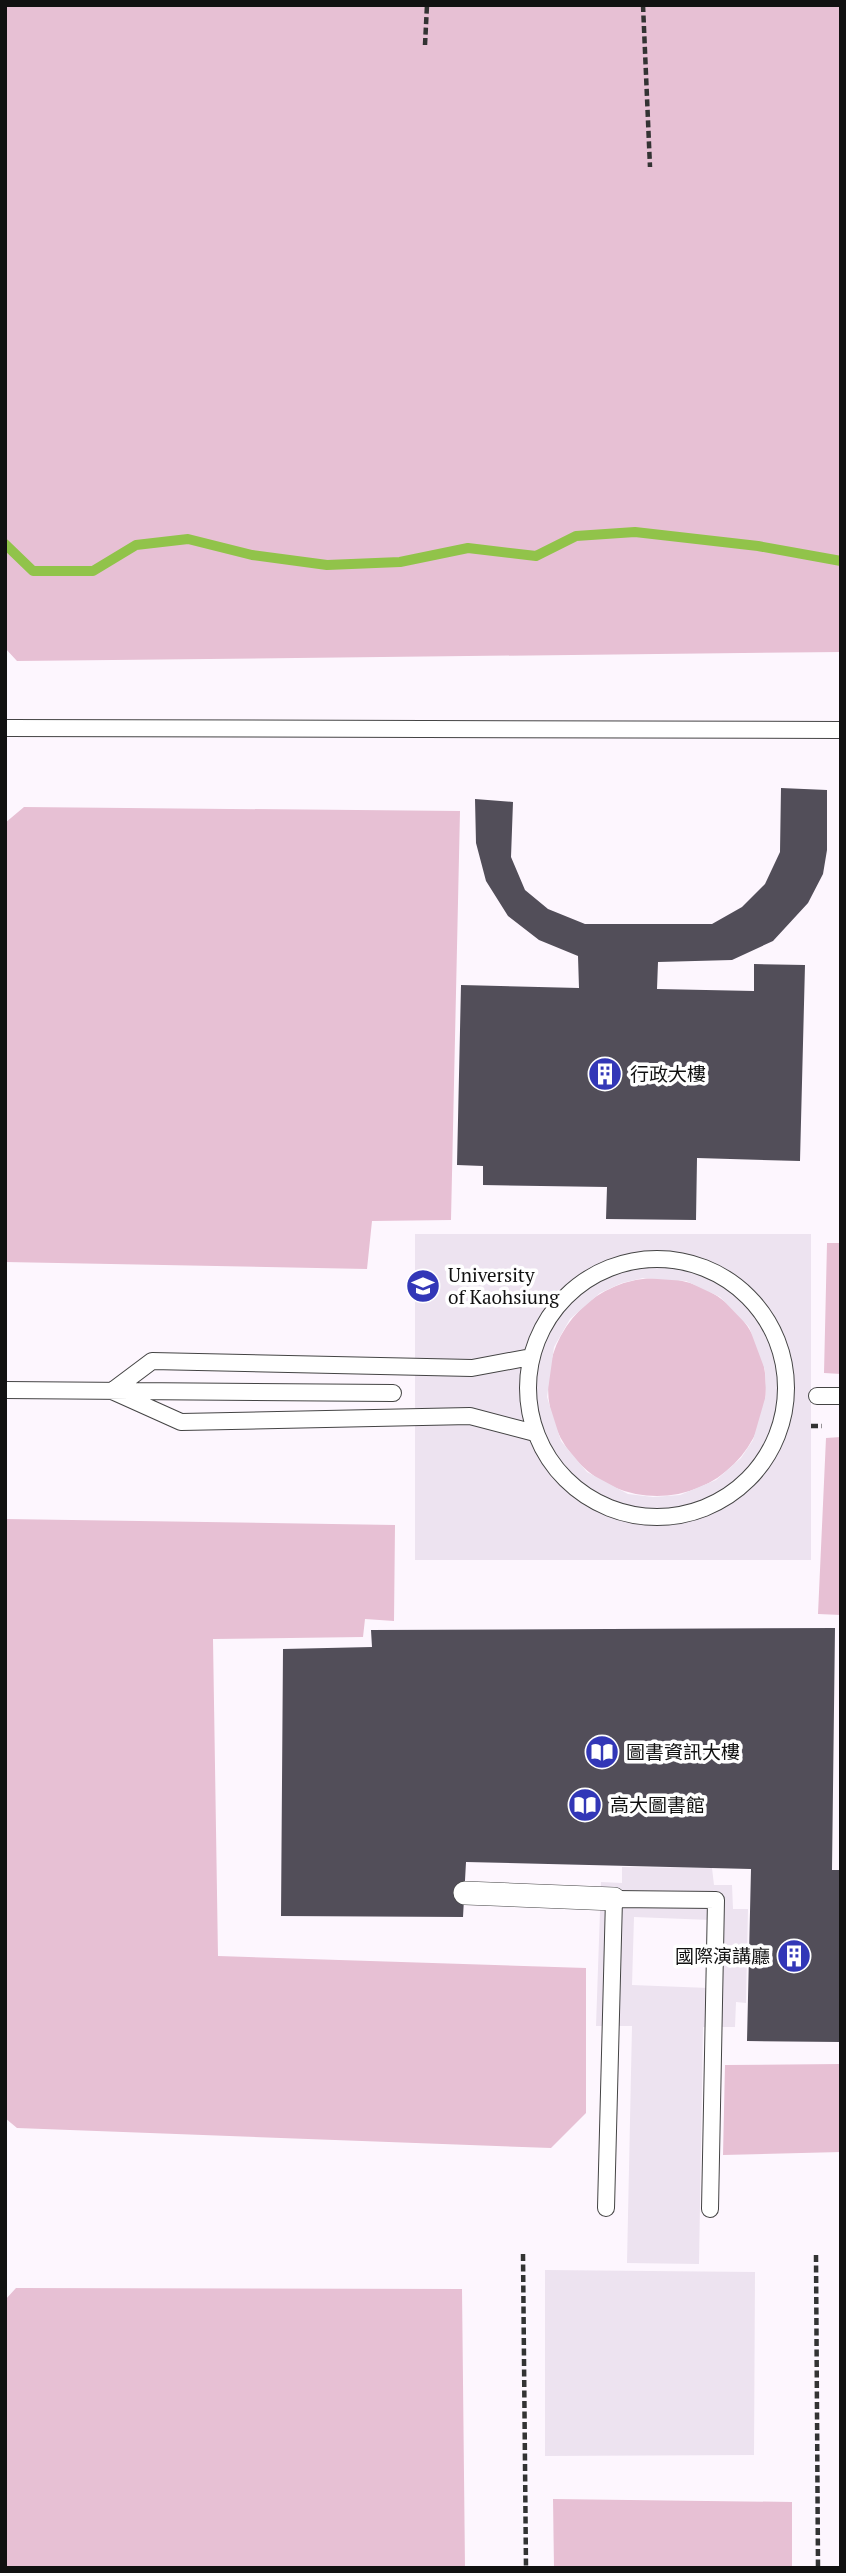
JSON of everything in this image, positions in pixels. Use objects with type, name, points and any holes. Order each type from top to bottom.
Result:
[{"type":"street","points":[[465,1893],[614,1899]]},
{"type":"lane","points":[[5,728],[841,730]]},
{"type":"lane","points":[[660,1257],[695,1263],[727,1278],[753,1301],[773,1330],[784,1363],[786,1399],[779,1433],[762,1464],[738,1489],[708,1508],[674,1517],[639,1517],[606,1507],[575,1489],[552,1464],[535,1433],[527,1382],[531,1357],[544,1324],[565,1296],[593,1274],[625,1261],[660,1257]]},
{"type":"lane","points":[[112,1391],[152,1362],[472,1368],[531,1357]]},
{"type":"lane","points":[[5,1390],[393,1393]]},
{"type":"lane","points":[[112,1391],[181,1422],[470,1416],[535,1433]]},
{"type":"lane","points":[[817,1396],[841,1396]]},
{"type":"lane","points":[[606,2208],[614,1899],[716,1900],[710,2209]]},
{"type":"path","points":[[425,45],[427,5]]},
{"type":"path","points":[[643,5],[650,167]]},
{"type":"path","points":[[523,2254],[526,2568]]},
{"type":"path","points":[[816,2255],[818,2568]]},
{"type":"shaded area","points":[[5,5],[841,5],[841,652],[17,661],[5,648]]},
{"type":"shaded area","points":[[24,807],[460,811],[451,1220],[372,1221],[367,1269],[5,1262],[5,823]]},
{"type":"shaded area","points":[[415,1234],[811,1234],[811,1560],[415,1560]],"holes":[[[643,1278],[686,1281],[720,1297],[749,1327],[765,1370],[766,1395],[753,1440],[741,1458],[716,1480],[680,1495],[653,1497],[628,1494],[587,1472],[561,1441],[547,1397],[554,1347],[570,1319],[600,1293],[622,1283]]]},
{"type":"shaded area","points":[[827,1243],[841,1243],[841,1374],[824,1373]]},
{"type":"shaded area","points":[[657,1278],[699,1286],[734,1310],[758,1345],[766,1387],[758,1429],[734,1464],[699,1488],[657,1496],[615,1488],[580,1464],[556,1429],[548,1387],[556,1345],[580,1310],[615,1286]]},
{"type":"shaded area","points":[[841,1437],[841,1615],[818,1614],[826,1438]]},
{"type":"shaded area","points":[[5,1519],[395,1525],[394,1621],[365,1619],[363,1637],[213,1639],[218,1956],[586,1968],[586,2113],[551,2148],[17,2128],[5,2118]]},
{"type":"shaded area","points":[[622,1867],[712,1868],[714,1885],[732,1885],[733,1909],[748,1909],[746,2003],[736,2002],[735,2027],[703,2027],[699,2264],[627,2263],[632,2026],[596,2026],[601,1882],[622,1883]],"holes":[[[634,1917],[711,1920],[709,1988],[632,1985]]]},
{"type":"shaded area","points":[[841,2064],[841,2152],[723,2155],[725,2065]]},
{"type":"shaded area","points":[[545,2270],[755,2272],[754,2455],[545,2456]]},
{"type":"shaded area","points":[[16,2288],[462,2289],[465,2568],[5,2568],[5,2300]]},
{"type":"shaded area","points":[[553,2499],[792,2502],[792,2568],[554,2568]]},
{"type":"building","name":"行政大樓","points":[[781,788],[827,790],[827,850],[823,874],[808,903],[773,941],[732,960],[658,962],[657,989],[754,991],[754,964],[805,965],[800,1161],[697,1158],[696,1220],[606,1219],[607,1187],[483,1185],[483,1166],[457,1165],[461,985],[579,988],[578,956],[539,940],[508,916],[486,881],[476,843],[475,799],[513,802],[511,857],[525,890],[548,909],[585,924],[712,924],[742,907],[765,884],[780,852]]},
{"type":"building","name":"圖書資訊大樓","points":[[835,1628],[832,1870],[841,1870],[841,2042],[747,2041],[751,1869],[466,1862],[463,1917],[281,1916],[283,1649],[372,1647],[371,1630]]},
{"type":"waterway","points":[[5,544],[33,571],[93,571],[136,545],[188,539],[252,555],[327,565],[400,562],[468,548],[536,556],[576,536],[635,532],[758,546],[841,561]]},
{"type":"place","name":"行政大樓","points":[[605,1074]]},
{"type":"place","name":"University of Kaohsiung","points":[[423,1286]]},
{"type":"place","name":"圖書資訊大樓","points":[[602,1752]]},
{"type":"place","name":"高大圖書館","points":[[585,1805]]},
{"type":"place","name":"國際演講廳","points":[[794,1956]]}]
